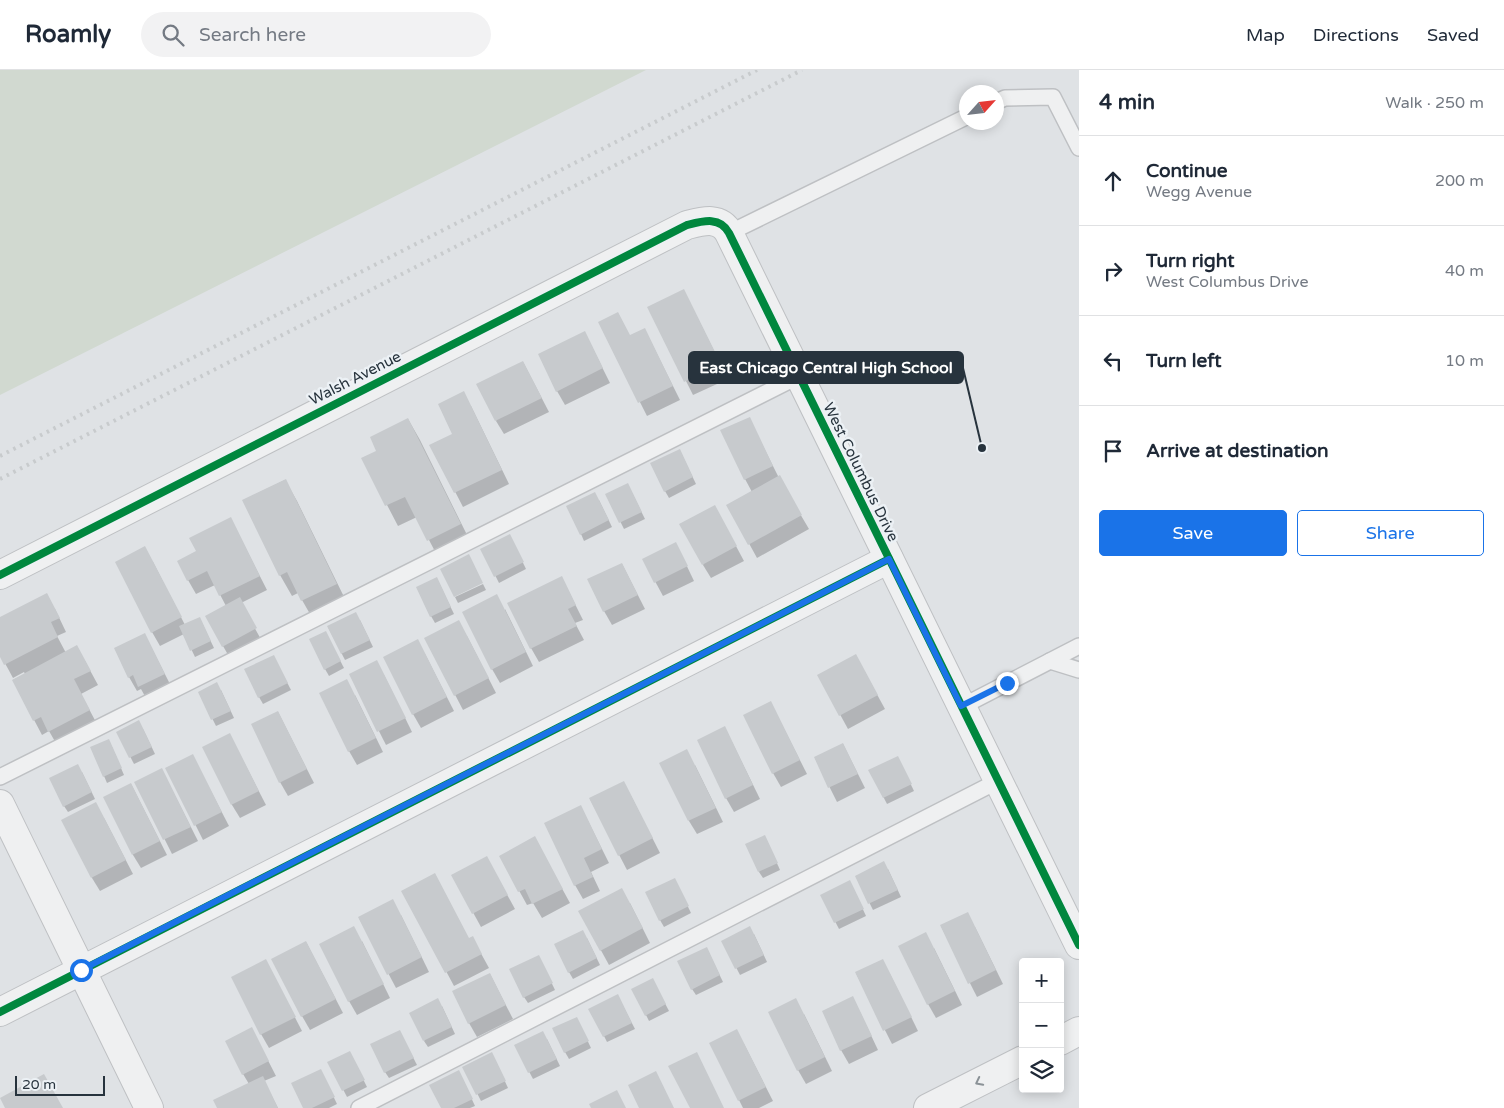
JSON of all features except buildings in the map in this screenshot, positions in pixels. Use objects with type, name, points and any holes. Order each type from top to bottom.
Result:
[{"type":"street","name":"Walsh Avenue","points":[[0,574],[688,225],[703,221],[717,221],[727,230]]},
{"type":"street","name":"West Columbus Drive","points":[[727,230],[1079,945]]},
{"type":"street","points":[[0,1012],[889,559]]},
{"type":"street","points":[[0,804],[149,1108]]},
{"type":"street","points":[[1064,1038],[1079,1031]]},
{"type":"street","points":[[928,1108],[1019,1062]]},
{"type":"lane","points":[[1004,98],[1053,97],[1079,148]]},
{"type":"lane","points":[[727,230],[959,120]]},
{"type":"lane","points":[[0,777],[799,376]]},
{"type":"lane","points":[[961,706],[1079,646]]},
{"type":"lane","points":[[1050,661],[1079,670]]},
{"type":"lane","points":[[358,1108],[998,781]]},
{"type":"shaded area","points":[[0,70],[646,70],[0,395]]},
{"type":"railway","points":[[0,456],[757,70]]},
{"type":"railway","points":[[0,479],[802,70]]},
{"type":"cycle path","points":[[0,575],[687,225],[705,221],[716,222],[721,224],[729,233],[1079,945]]},
{"type":"cycle path","points":[[0,1012],[889,559]]},
{"type":"place","name":"East Chicago Central High School","points":[[982,448]]},
{"type":"route","points":[[81,970],[889,559],[961,706],[1007,683]]}]
